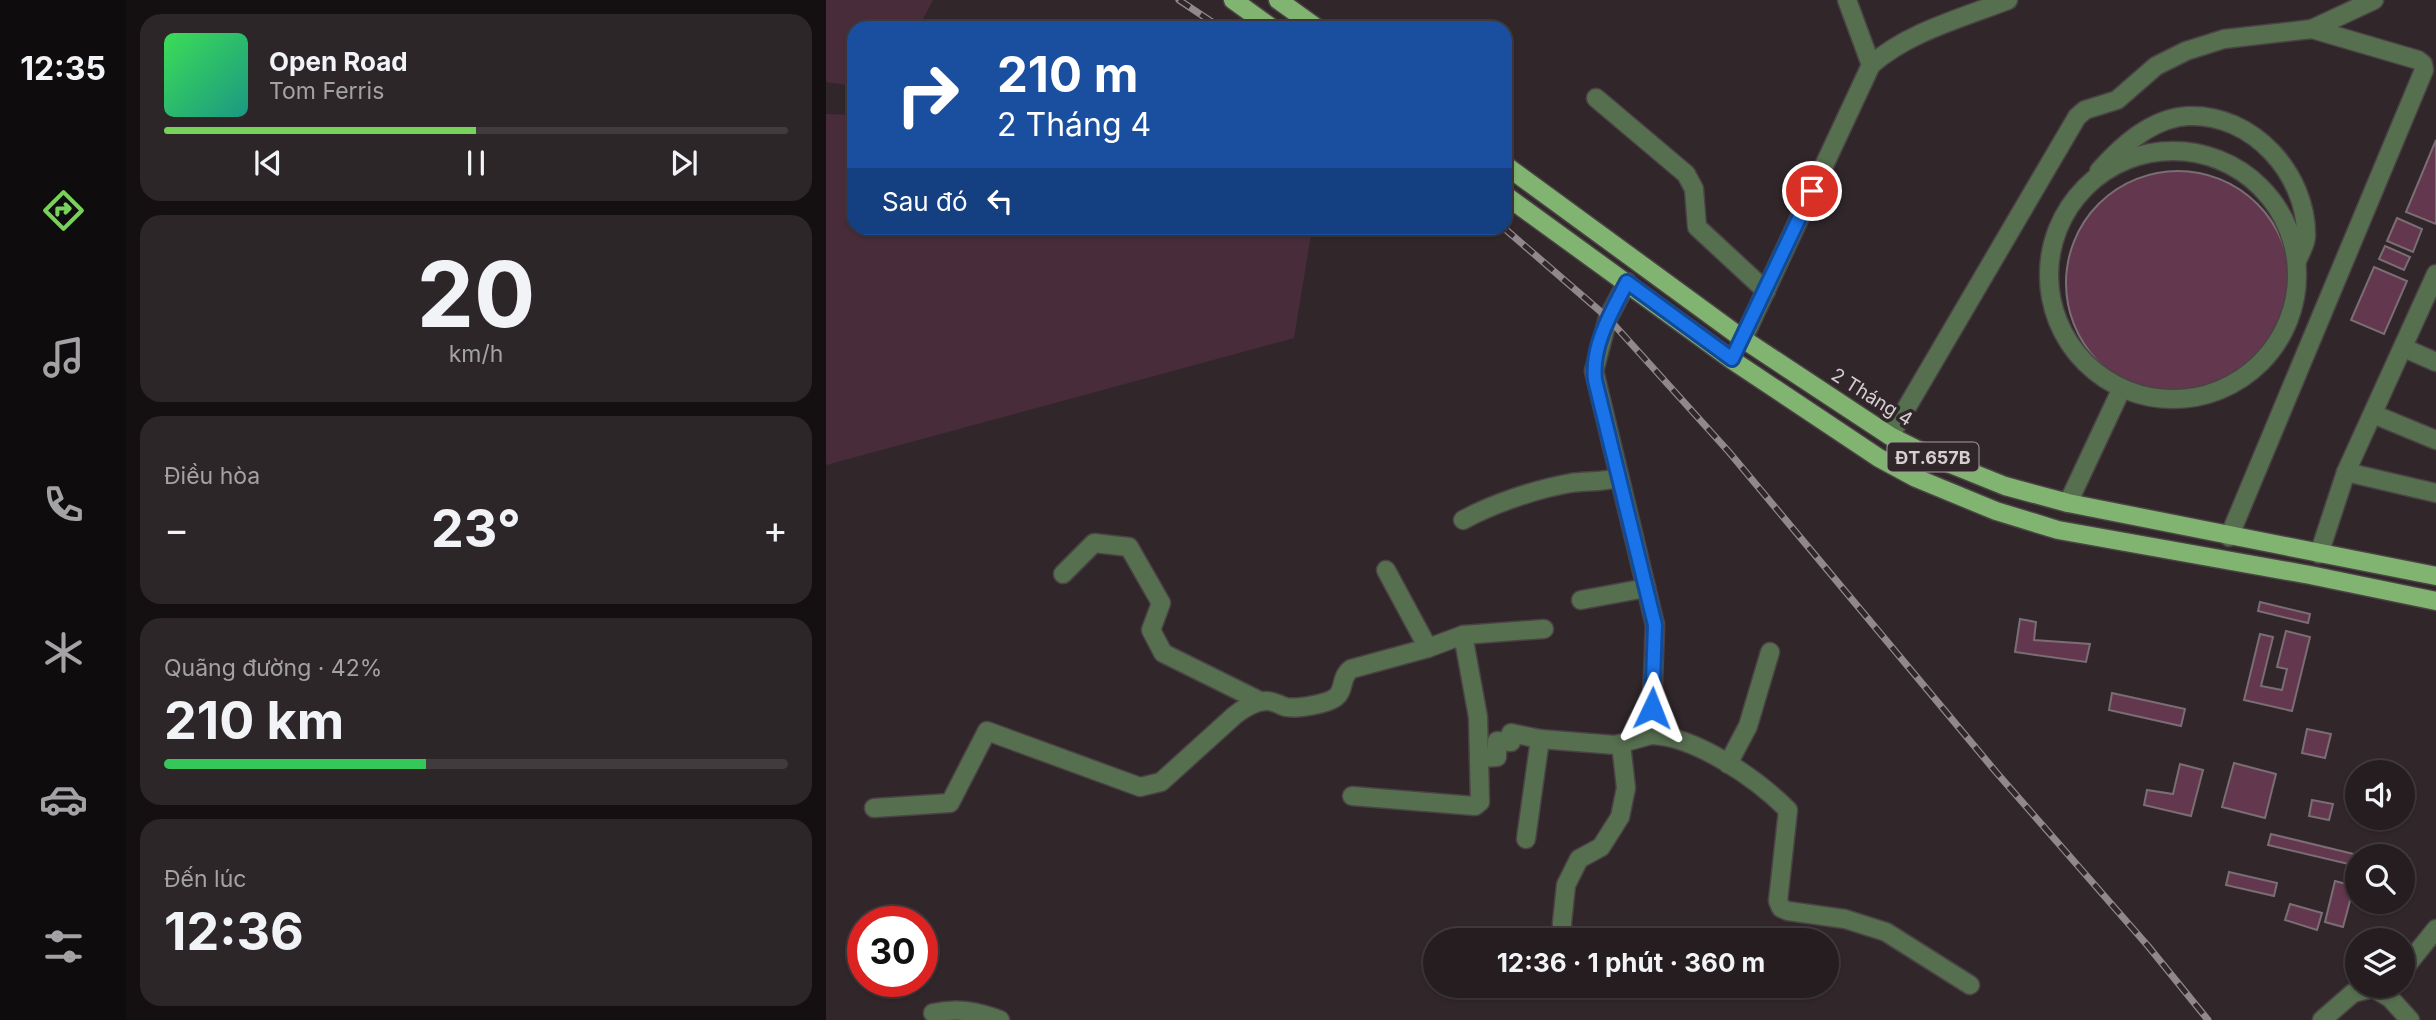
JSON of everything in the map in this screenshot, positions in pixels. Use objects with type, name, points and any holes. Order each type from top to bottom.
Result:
[{"type":"main road","points":[[1233,0],[1255,6],[1267,21]]},
{"type":"main road","points":[[1278,0],[1307,21]]},
{"type":"main road","name":"2 Tháng 4","points":[[1512,171],[1743,339],[1891,436],[1965,471],[2005,486],[2068,503],[2436,576]]},
{"type":"main road","name":"ĐT.657B","points":[[1512,200],[1732,359],[1879,458],[1916,478],[1996,511],[2058,530],[2310,575],[2436,601]]},
{"type":"main road","points":[[1732,359],[1743,339]]},
{"type":"main road","points":[[1879,458],[1891,436]]},
{"type":"main road","points":[[2058,530],[2068,503]]},
{"type":"street","points":[[1847,0],[1871,65]]},
{"type":"street","points":[[1743,339],[1871,65],[1882,55],[1909,40],[2008,0]]},
{"type":"street","points":[[1891,436],[2077,117],[2085,110],[2117,100],[2156,66],[2205,44],[2241,36],[2312,29],[2374,0]]},
{"type":"street","points":[[2229,537],[2424,70],[2423,64],[2418,60],[2312,29]]},
{"type":"street","points":[[1596,98],[1686,174],[1694,189],[1697,227],[1766,291]]},
{"type":"street","points":[[2188,116],[2220,121],[2257,136],[2285,168],[2302,201],[2306,239],[2297,261],[2294,304],[2283,334],[2256,368],[2218,391],[2176,400],[2121,390],[2081,360],[2058,324],[2048,281],[2054,238],[2076,197],[2120,147],[2156,124],[2188,116]]},
{"type":"street","points":[[2076,197],[2109,169],[2149,153],[2193,152],[2234,166],[2259,185],[2285,219],[2297,261]]},
{"type":"street","points":[[2319,554],[2346,472],[2436,274]]},
{"type":"street","points":[[1627,282],[1608,318],[1594,363],[1595,380],[1655,625],[1651,735]]},
{"type":"street","points":[[2404,348],[2436,362]]},
{"type":"street","points":[[2068,503],[2121,390]]},
{"type":"street","points":[[2374,414],[2436,440]]},
{"type":"street","points":[[2346,472],[2436,492]]},
{"type":"street","points":[[1462,520],[1496,505],[1559,486],[1619,478]]},
{"type":"street","points":[[1063,574],[1094,542],[1129,547],[1161,603],[1151,630],[1163,653],[1261,701]]},
{"type":"street","points":[[1386,570],[1428,648]]},
{"type":"street","points":[[1581,600],[1646,588]]},
{"type":"street","points":[[874,808],[950,803],[987,731],[1140,787],[1161,782],[1248,706],[1269,701],[1295,708],[1333,699],[1340,692],[1344,674],[1351,668],[1428,648],[1463,635],[1544,629]]},
{"type":"street","points":[[1352,796],[1475,806],[1480,802],[1478,717],[1463,635]]},
{"type":"street","points":[[1728,764],[1748,726],[1770,652]]},
{"type":"street","points":[[1479,758],[1497,757],[1497,741],[1511,743],[1511,733],[1588,745],[1621,744],[1651,735],[1677,738],[1728,764],[1775,797],[1788,810],[1777,901],[1781,908],[1845,919],[1886,932],[1970,985]]},
{"type":"street","points":[[1526,839],[1540,739]]},
{"type":"street","points":[[1562,928],[1566,885],[1578,859],[1601,847],[1620,817],[1626,788],[1621,744]]},
{"type":"street","points":[[2415,955],[2436,929]]},
{"type":"street","points":[[2322,1020],[2347,998]]},
{"type":"street","points":[[2396,998],[2410,1020]]},
{"type":"street","points":[[933,1013],[964,1009],[1000,1020]]},
{"type":"shaded area","points":[[826,0],[933,0],[922,21],[847,21],[847,85],[826,82]]},
{"type":"shaded area","points":[[826,114],[847,115],[847,235],[1311,235],[1294,338],[826,465]]},
{"type":"building","points":[[2436,140],[2436,224],[2406,212]]},
{"type":"building","points":[[2178,171],[2200,173],[2231,184],[2257,204],[2277,230],[2288,261],[2288,305],[2277,336],[2257,362],[2231,382],[2200,393],[2178,395],[2156,393],[2125,382],[2099,362],[2079,336],[2068,305],[2066,283],[2068,261],[2079,230],[2099,204],[2125,184],[2156,173]]},
{"type":"building","points":[[2397,218],[2422,229],[2413,252],[2387,241]]},
{"type":"building","points":[[2385,246],[2410,257],[2404,270],[2379,259]]},
{"type":"building","points":[[2374,267],[2407,281],[2384,334],[2351,320]]},
{"type":"building","points":[[2260,602],[2310,614],[2308,623],[2258,611]]},
{"type":"building","points":[[2020,619],[2036,622],[2034,640],[2090,644],[2086,662],[2015,652]]},
{"type":"building","points":[[2286,631],[2310,637],[2292,711],[2244,700],[2260,634],[2273,637],[2261,686],[2282,690],[2287,669],[2277,667]]},
{"type":"building","points":[[2112,693],[2185,709],[2181,726],[2109,710]]},
{"type":"building","points":[[2307,729],[2331,734],[2325,758],[2302,753]]},
{"type":"building","points":[[2234,763],[2276,774],[2265,818],[2222,807]]},
{"type":"building","points":[[2180,764],[2203,770],[2191,816],[2144,805],[2147,790],[2173,794]]},
{"type":"building","points":[[2312,800],[2333,804],[2329,820],[2309,816]]},
{"type":"building","points":[[2271,834],[2345,852],[2345,863],[2268,845]]},
{"type":"building","points":[[2229,872],[2277,883],[2274,896],[2226,885]]},
{"type":"building","points":[[2335,881],[2345,884],[2346,914],[2343,927],[2325,922]]},
{"type":"building","points":[[2290,904],[2322,913],[2317,930],[2285,920]]},
{"type":"railway","points":[[1179,0],[1210,21]]},
{"type":"railway","points":[[1512,235],[1608,318],[1729,452],[1996,772],[2148,946],[2208,1020]]},
{"type":"route","points":[[1652,708],[1655,625],[1595,380],[1594,363],[1608,318],[1627,282],[1732,359],[1812,191]]}]
